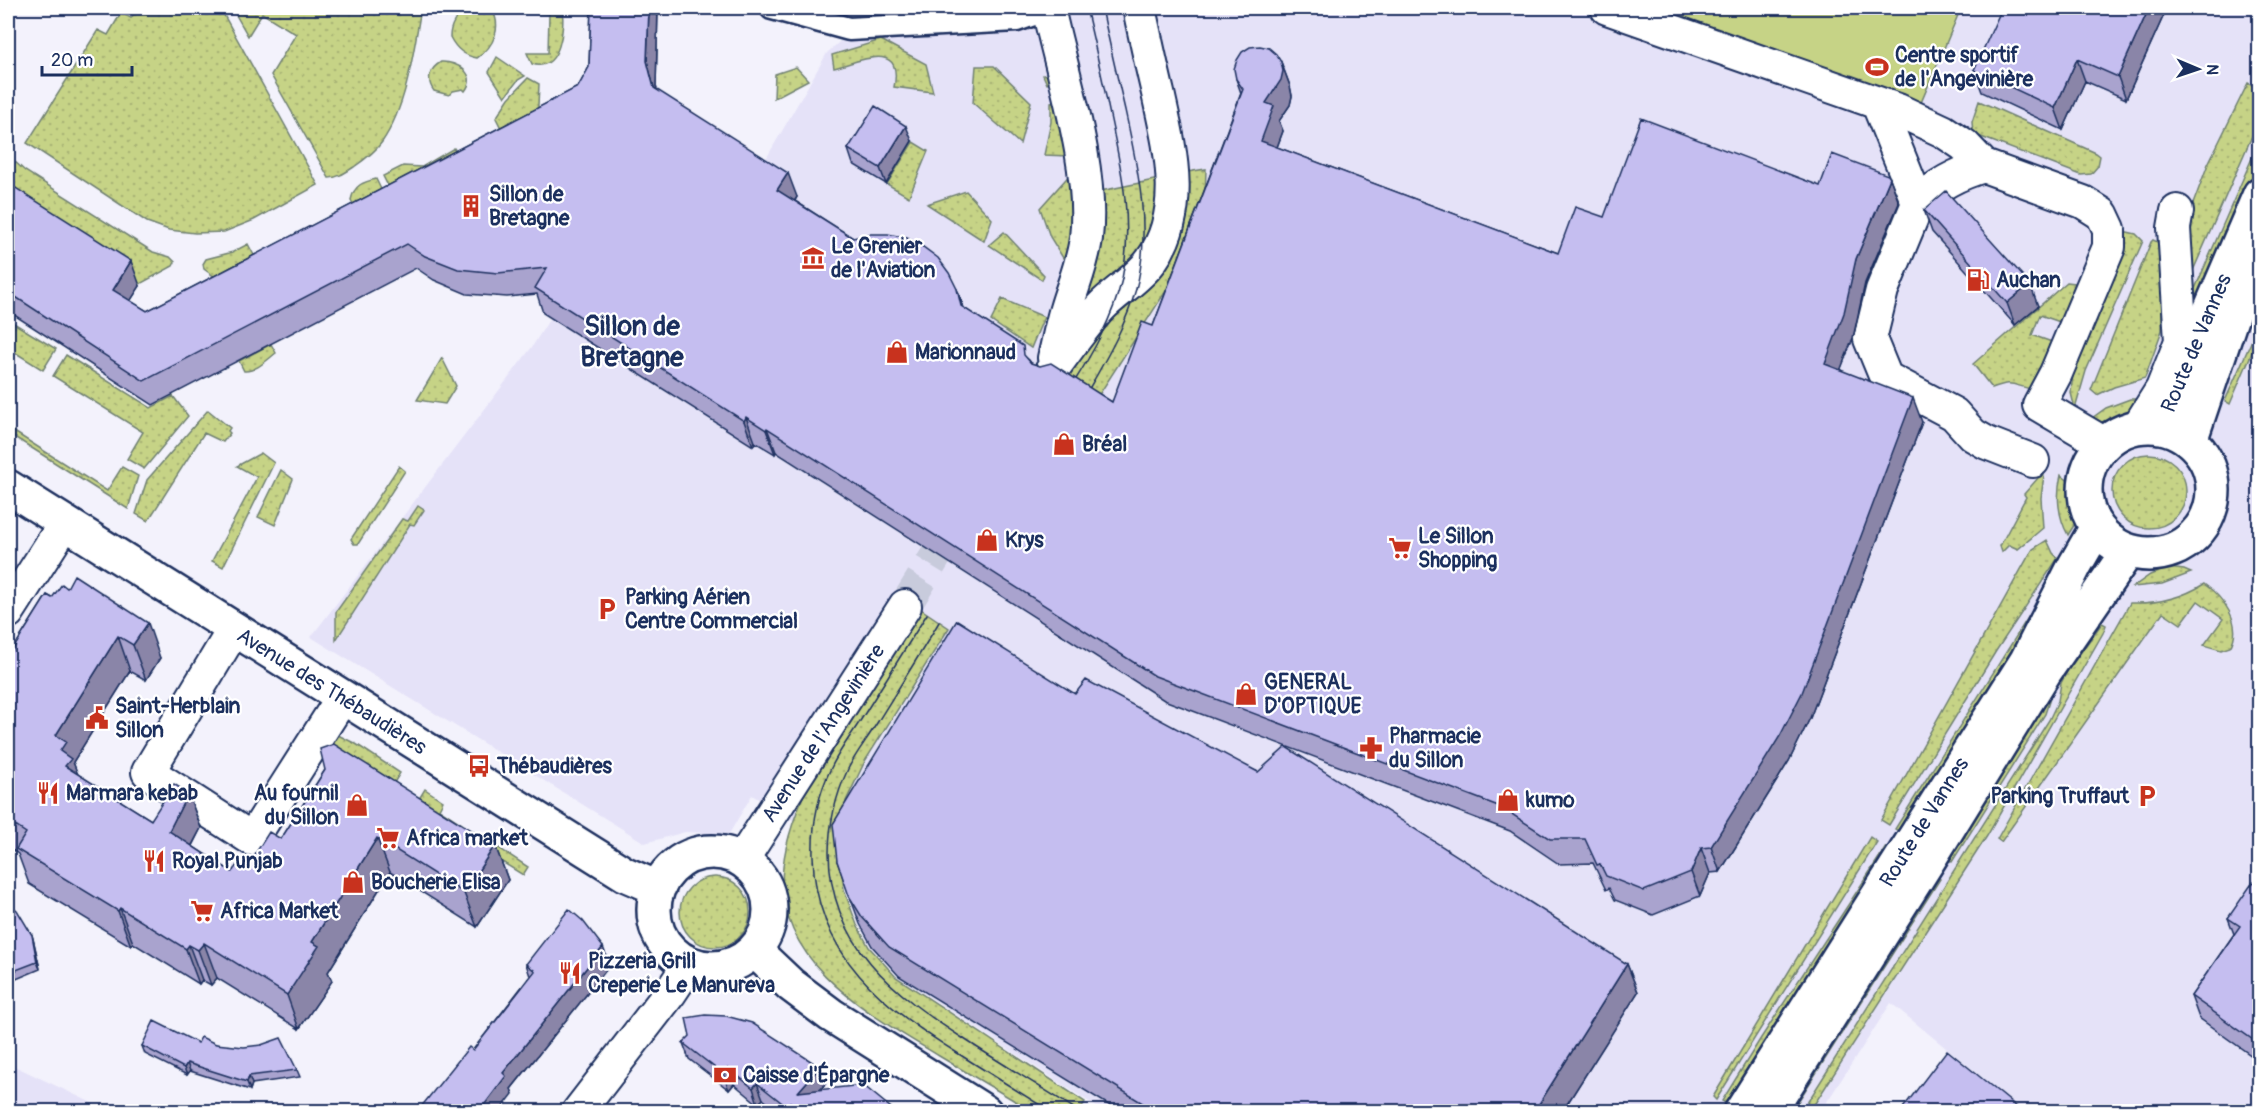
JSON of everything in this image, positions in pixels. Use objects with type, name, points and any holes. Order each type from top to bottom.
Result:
[{"type":"main road","name":"Route de Vannes","points":[[2149,427],[2259,194]]},
{"type":"main road","name":"Route de Vannes","points":[[2190,441],[2238,298],[2259,251]]},
{"type":"main road","points":[[2149,427],[2176,432],[2190,441],[2205,458],[2213,483],[2211,507],[2204,525],[2192,539],[2169,552],[2148,554],[2128,551],[2110,542],[2097,527],[2088,509],[2086,484],[2089,468],[2104,444],[2115,436],[2149,427]]},
{"type":"main road","name":"Avenue des Thébaudières","points":[[8,488],[625,874],[646,883],[660,885]]},
{"type":"main road","name":"Route de Vannes","points":[[1741,1112],[2027,660],[2097,527]]},
{"type":"main road","name":"Route de Vannes","points":[[1769,1112],[2044,673],[2128,551]]},
{"type":"main road","points":[[700,853],[723,853],[742,860],[751,867],[765,886],[770,908],[766,930],[754,950],[738,962],[719,967],[690,963],[668,948],[661,937],[654,911],[660,885],[674,867],[683,860],[700,853]]},
{"type":"main road","points":[[754,950],[791,985],[831,1015],[985,1112]]},
{"type":"street","points":[[772,8],[849,29],[1017,20],[1048,8],[1081,154],[1086,193],[1086,238],[1050,373],[1102,306],[1138,276],[1151,261],[1165,238],[1172,210],[1170,147],[1138,8]]},
{"type":"street","points":[[1607,8],[1898,110],[1964,145],[1984,166],[2083,202],[2102,214],[2109,229],[2109,247],[2056,372],[2039,405],[2104,444]]},
{"type":"street","points":[[1878,104],[1918,203]]},
{"type":"street","points":[[1984,166],[1963,172],[1929,192],[1918,203],[1882,290],[1870,339],[1886,378],[1954,414],[1972,435],[2033,461]]},
{"type":"street","points":[[2149,427],[2181,341],[2174,228],[2177,211]]},
{"type":"street","points":[[8,612],[65,524]]},
{"type":"street","name":"Avenue de l'Angevinière","points":[[742,860],[905,606]]},
{"type":"street","points":[[234,629],[148,772],[252,839],[342,698]]},
{"type":"street","points":[[578,1112],[670,993],[690,963]]},
{"type":"shaded area","points":[[877,8],[1657,8],[1920,105],[1962,8],[2259,8],[2259,1111],[2023,1111],[1891,1003],[1821,1111],[1103,1111],[898,977],[871,947],[859,925],[846,889],[842,851],[752,795],[729,834],[685,832],[645,843],[311,637],[532,347],[640,174],[759,171],[827,53]]},
{"type":"shaded area","points":[[8,1063],[109,1111],[8,1111]]},
{"type":"green space","points":[[138,8],[220,8],[318,185],[254,220],[224,232],[195,233],[169,230],[147,222],[27,143],[98,30],[108,35],[121,13],[131,18]]},
{"type":"green space","points":[[232,8],[421,8],[412,59],[398,112],[391,128],[376,149],[348,171],[329,178],[271,75],[296,34],[262,13],[248,36]]},
{"type":"green space","points":[[467,8],[491,8],[495,15],[495,36],[488,48],[477,58],[461,51],[450,37],[455,21]]},
{"type":"green space","points":[[531,8],[562,8],[563,26],[559,46],[549,62],[542,65],[532,64],[527,53],[548,53],[549,14],[526,13]]},
{"type":"green space","name":"Centre sportif de l'Angevinière","points":[[1657,8],[1961,8],[1920,105]]},
{"type":"green space","points":[[881,40],[926,64],[933,92],[894,87],[895,72],[892,63],[885,58],[876,57],[834,68],[832,55]]},
{"type":"green space","points":[[497,57],[525,76],[518,80],[505,97],[489,72]]},
{"type":"green space","points":[[441,62],[459,66],[464,70],[469,79],[465,91],[463,89],[453,91],[449,95],[434,91],[430,83],[430,75],[431,71]]},
{"type":"green space","points":[[976,66],[994,66],[1031,102],[1020,144],[973,103]]},
{"type":"green space","points":[[796,67],[808,80],[774,98],[775,74]]},
{"type":"green space","points":[[1057,72],[1076,172],[1068,266],[1050,237],[1040,208],[1074,170],[1069,156],[1044,155],[1051,122],[1051,102],[1059,101],[1056,82],[1047,84],[1043,75]]},
{"type":"green space","points":[[528,78],[539,84],[537,127],[511,123],[502,130],[496,118],[509,98]]},
{"type":"green space","points":[[2248,83],[2259,88],[2259,120],[2192,273],[2187,220],[2208,164]]},
{"type":"green space","points":[[1979,101],[2096,153],[2100,156],[2098,166],[2091,174],[2081,175],[1976,135],[1973,133],[1972,122]]},
{"type":"green space","points":[[913,142],[928,151],[909,197],[887,184]]},
{"type":"green space","points":[[2259,142],[2259,175],[2192,329],[2191,298]]},
{"type":"green space","points":[[454,148],[458,155],[397,204],[383,176],[403,166],[422,167]]},
{"type":"green space","points":[[8,159],[153,252],[170,257],[175,262],[173,266],[140,284],[8,200]]},
{"type":"green space","points":[[1206,169],[1205,198],[1173,280],[1095,401],[1062,379],[1107,314],[1181,173]]},
{"type":"green space","points":[[1164,178],[1163,189],[1146,246],[1078,322],[1096,192]]},
{"type":"green space","points":[[376,179],[390,208],[354,206],[351,200],[357,188],[363,183]]},
{"type":"green space","points":[[966,191],[992,219],[984,241],[927,204]]},
{"type":"green space","points":[[2123,231],[2136,234],[2143,241],[2086,371],[2075,409],[2071,393],[2073,373]]},
{"type":"green space","points":[[1004,232],[1044,275],[1042,280],[989,245]]},
{"type":"green space","points":[[2153,240],[2164,245],[2162,330],[2145,378],[2114,387],[2097,395],[2091,390]]},
{"type":"green space","points":[[248,244],[264,274],[215,277],[204,269],[203,264],[206,259],[233,252]]},
{"type":"green space","points":[[2067,282],[2075,283],[2077,286],[2073,300],[2060,322],[2040,315],[2032,335],[2052,342],[2031,389],[2009,384],[1992,388],[1973,364]]},
{"type":"green space","points":[[1002,299],[1044,317],[1031,348],[991,321]]},
{"type":"green space","points":[[12,322],[56,349],[43,370],[8,348],[8,330]]},
{"type":"green space","points":[[2259,324],[2259,336],[2230,404],[2225,401]]},
{"type":"green space","points":[[271,344],[276,353],[257,368],[244,371],[239,361]]},
{"type":"green space","points":[[66,355],[151,408],[173,396],[188,416],[144,469],[127,459],[143,432],[53,376]]},
{"type":"green space","points":[[442,358],[456,386],[445,404],[417,400]]},
{"type":"green space","points":[[2130,399],[2138,399],[2121,416],[2098,423],[2092,418],[2106,408]]},
{"type":"green space","points":[[208,410],[230,428],[228,431],[230,433],[223,442],[204,433],[148,521],[136,514],[147,480]]},
{"type":"green space","points":[[8,428],[107,491],[122,467],[138,476],[128,509],[8,433]]},
{"type":"green space","points":[[261,453],[274,463],[223,567],[212,561],[257,477],[237,466]]},
{"type":"green space","points":[[2149,454],[2170,460],[2180,470],[2186,491],[2180,512],[2170,522],[2149,528],[2128,522],[2118,512],[2112,491],[2118,470],[2128,460]]},
{"type":"green space","points":[[399,466],[405,471],[358,544],[354,544],[351,539]]},
{"type":"green space","points":[[281,470],[293,479],[275,525],[258,517]]},
{"type":"green space","points":[[2044,475],[2041,498],[2043,528],[2018,549],[2009,545],[2002,552],[2000,546],[2026,497],[2024,494],[2038,478]]},
{"type":"green space","points":[[2061,475],[2071,483],[2076,520],[2068,535],[2059,506]]},
{"type":"green space","points":[[418,506],[424,510],[414,525],[410,524],[336,640],[336,612],[402,519],[408,521]]},
{"type":"green space","points":[[2047,540],[2058,558],[1996,651],[1889,825],[1881,820],[2028,557],[2033,549]]},
{"type":"green space","points":[[2168,568],[2191,573],[2162,584],[2133,587],[2150,575]]},
{"type":"green space","points":[[2204,584],[2218,596],[2233,620],[2234,638],[2230,647],[2221,650],[2204,645],[2223,619],[2198,601],[2181,624],[2163,612],[2001,842],[1997,839],[2130,603],[2169,599]]},
{"type":"green space","points":[[2042,595],[2047,601],[1904,834],[1895,829]]},
{"type":"green space","points":[[918,607],[949,628],[865,761],[846,801],[839,844],[844,890],[857,925],[869,947],[896,977],[1085,1102],[1079,1111],[1045,1112],[1027,1109],[912,1040],[857,1003],[831,982],[810,958],[793,931],[784,901],[783,867],[789,835],[800,804],[808,784]]},
{"type":"green space","points":[[2102,623],[2106,625],[2103,633],[1987,836],[1810,1111],[1802,1111],[2049,720],[2058,701],[2061,683],[2068,670]]},
{"type":"green space","points":[[2053,689],[2045,714],[1952,862],[1940,854]]},
{"type":"green space","points":[[336,734],[356,744],[400,773],[389,791],[326,748]]},
{"type":"green space","points":[[425,789],[443,801],[439,809],[528,867],[523,875],[414,807]]},
{"type":"green space","points":[[1870,837],[1877,842],[1716,1100],[1713,1097]]},
{"type":"green space","points":[[1886,847],[1895,852],[1735,1109],[1722,1101]]},
{"type":"green space","points":[[1930,873],[1940,879],[1792,1111],[1776,1112]]},
{"type":"green space","points":[[715,877],[728,880],[740,887],[747,899],[750,912],[747,925],[740,937],[728,944],[715,947],[702,944],[690,937],[683,925],[680,912],[683,899],[690,887],[702,880]]},
{"type":"building","name":"Le Sillon Shopping","points":[[591,8],[649,8],[647,61],[654,88],[788,173],[777,190],[853,238],[870,234],[888,234],[907,238],[923,247],[938,258],[949,273],[957,289],[961,306],[1023,346],[1024,355],[1031,363],[1040,366],[1051,363],[1112,402],[1142,322],[1153,326],[1243,89],[1236,79],[1234,69],[1237,60],[1242,52],[1250,47],[1269,48],[1281,62],[1283,71],[1281,80],[1266,103],[1274,106],[1261,141],[1558,253],[1575,207],[1604,217],[1641,118],[1820,186],[1832,154],[1888,175],[1890,178],[1856,259],[1844,313],[1825,364],[1913,398],[1802,693],[1780,736],[1711,847],[1701,848],[1691,872],[1644,891],[1606,876],[1600,864],[1597,865],[1585,839],[1550,839],[1501,807],[1155,676],[767,428],[766,430],[746,417],[744,421],[535,288],[547,268],[498,273],[458,269],[425,256],[407,244],[144,381],[8,292],[8,183],[131,261],[113,290],[147,311],[578,87],[589,67]]},
{"type":"building","points":[[2002,8],[2149,8],[2118,77],[2077,59],[2055,108],[1974,70]]},
{"type":"building","points":[[875,106],[906,126],[880,168],[848,149]]},
{"type":"building","points":[[1946,191],[2030,284],[2007,303],[1924,210]]},
{"type":"building","points":[[74,575],[148,623],[133,645],[118,636],[56,735],[66,742],[60,751],[71,759],[65,766],[151,820],[174,784],[188,793],[169,831],[232,872],[237,865],[245,870],[269,832],[281,839],[325,770],[320,749],[334,744],[495,845],[464,893],[377,838],[312,942],[319,946],[287,995],[204,943],[198,950],[189,945],[186,949],[120,908],[118,911],[16,849],[26,833],[8,821],[8,657],[47,595],[52,598],[62,584],[67,588]]},
{"type":"building","points":[[957,620],[1075,694],[1086,680],[1258,772],[1286,747],[1627,964],[1534,1112],[1157,1112],[889,947],[862,917],[849,896],[837,861],[833,824]]},
{"type":"building","points":[[2253,882],[2259,886],[2259,1044],[2191,996],[2240,926],[2228,918]]},
{"type":"building","points":[[8,903],[17,910],[32,935],[37,962],[11,972],[8,954]]},
{"type":"building","points":[[569,909],[583,921],[603,947],[503,1073],[506,1076],[479,1112],[417,1112],[469,1047],[473,1050],[535,971],[526,964]]},
{"type":"building","points":[[705,1015],[726,1016],[752,1023],[820,1067],[798,1092],[863,1085],[896,1112],[802,1112],[790,1102],[786,1106],[757,1083],[753,1088],[728,1068],[723,1074],[683,1043],[690,1036],[686,1018]]},
{"type":"building","points":[[154,1021],[198,1043],[201,1037],[216,1044],[244,1047],[261,1045],[281,1038],[297,1070],[249,1076],[247,1082],[187,1063],[184,1068],[142,1046]]},
{"type":"building","points":[[1947,1050],[2023,1112],[1900,1112]]},
{"type":"tunnel","points":[[905,606],[960,517]]},
{"type":"tram line","points":[[1071,387],[1094,349],[1113,308],[1122,279],[1127,237],[1122,174],[1086,8]]},
{"type":"tram line","points":[[1085,396],[1126,317],[1136,289],[1143,244],[1138,177],[1102,8]]},
{"type":"tram line","points":[[927,614],[826,778],[819,800],[814,834],[813,856],[817,891],[826,923],[841,951],[859,975],[882,998],[934,1038],[1051,1112]]},
{"type":"tram line","points":[[939,622],[848,769],[834,810],[830,832],[832,885],[841,914],[854,940],[891,984],[938,1022],[1080,1112]]},
{"type":"place","name":"Centre sportif de l'Angevinière","points":[[1877,67]]},
{"type":"place","name":"Sillon de Bretagne","points":[[471,206]]},
{"type":"place","name":"Le Grenier de l'Aviation","points":[[813,258]]},
{"type":"place","name":"Auchan","points":[[1978,280]]},
{"type":"place","name":"Marionnaud","points":[[897,352]]},
{"type":"place","name":"Bréal","points":[[1064,444]]},
{"type":"place","name":"Krys","points":[[987,540]]},
{"type":"place","name":"Le Sillon Shopping","points":[[1400,548]]},
{"type":"place","name":"Parking Aérien Centre Commercial","points":[[607,609]]},
{"type":"place","name":"GENERAL D'OPTIQUE","points":[[1246,694]]},
{"type":"place","name":"Saint-Herblain Sillon","points":[[97,718]]},
{"type":"place","name":"Pharmacie du Sillon","points":[[1371,748]]},
{"type":"place","name":"Thébaudières","points":[[479,766]]},
{"type":"place","name":"Marmara kebab","points":[[48,793]]},
{"type":"place","name":"Parking Truffaut","points":[[2147,796]]},
{"type":"place","name":"kumo","points":[[1508,800]]},
{"type":"place","name":"Au fournil du Sillon","points":[[357,805]]},
{"type":"place","name":"Africa market","points":[[388,838]]},
{"type":"place","name":"Royal Punjab","points":[[154,861]]},
{"type":"place","name":"Boucherie Elisa","points":[[353,882]]},
{"type":"place","name":"Africa Market","points":[[202,911]]},
{"type":"place","name":"Pizzeria Grill Creperie Le Manureva","points":[[570,973]]},
{"type":"place","name":"Caisse d'Épargne","points":[[725,1075]]},
{"type":"district","name":"Sillon de Bretagne","points":[[632,342]]}]
